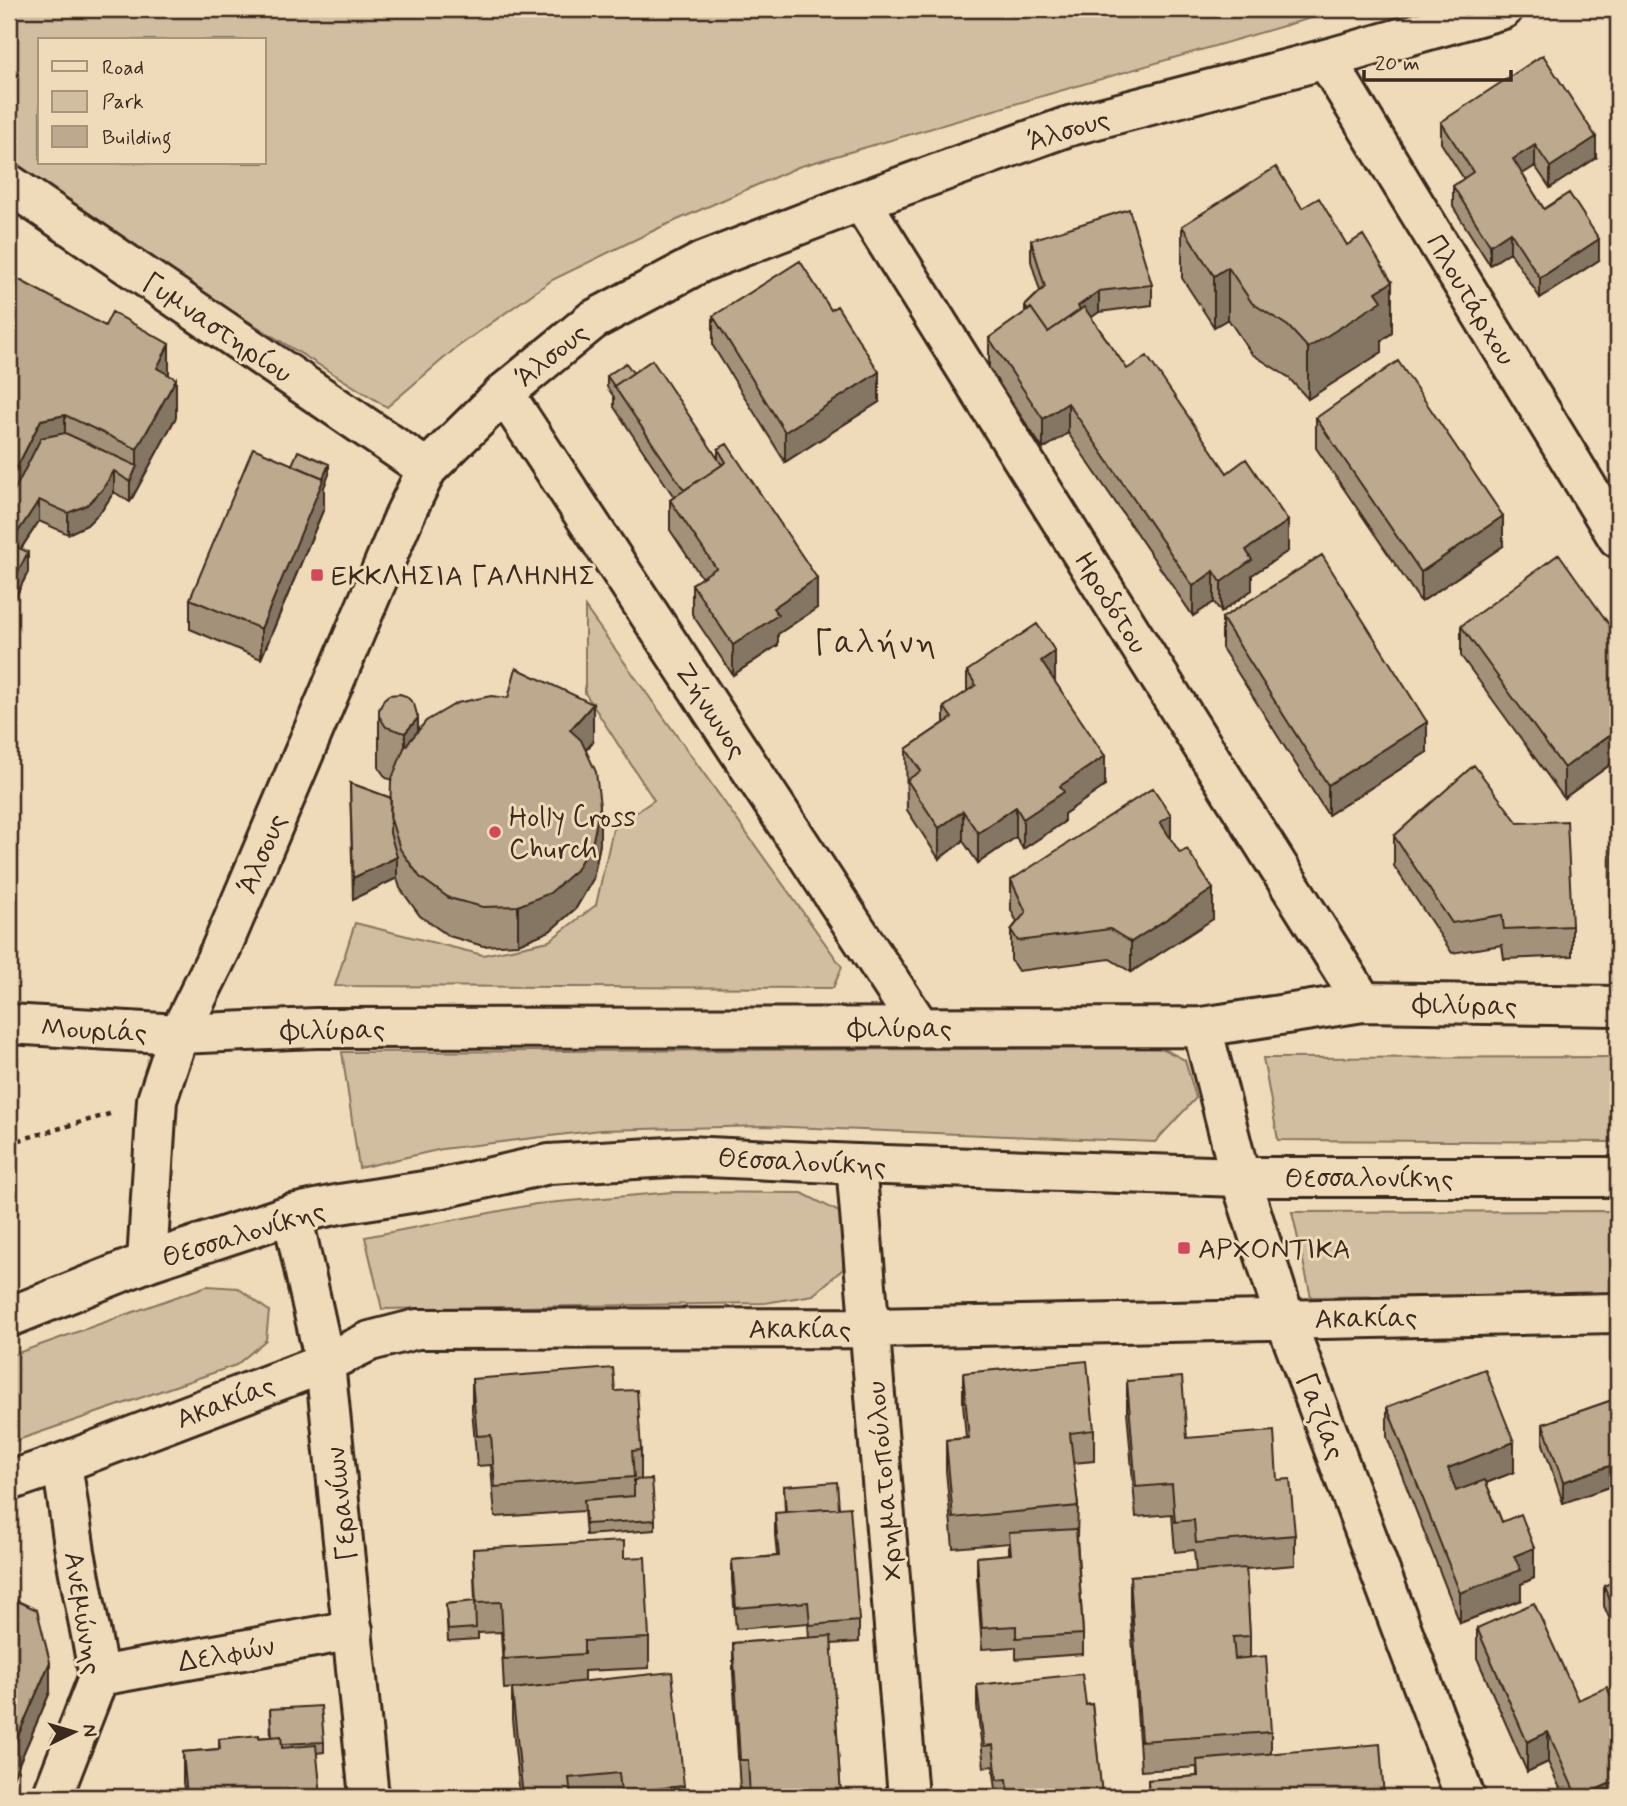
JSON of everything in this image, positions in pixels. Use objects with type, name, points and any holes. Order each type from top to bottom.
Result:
[{"type":"street","name":"Άλσους","points":[[147,1262],[158,1100],[180,1034],[220,949],[427,469],[504,393],[593,320],[702,262],[1066,127],[1326,59],[1503,9]]},
{"type":"street","name":"Πλουτάρχου","points":[[1326,59],[1618,538]]},
{"type":"street","name":"Γυμναστηρίου","points":[[9,186],[427,469]]},
{"type":"street","name":"Ηροδότου","points":[[861,201],[1363,1002]]},
{"type":"street","name":"Ζήνωνος","points":[[504,393],[920,1027]]},
{"type":"street","name":"Φιλύρας","points":[[180,1034],[316,1028],[1202,1027],[1363,1002],[1618,1006]]},
{"type":"street","name":"Μουριάς","points":[[9,1024],[180,1034]]},
{"type":"street","name":"Γαζίας","points":[[1202,1027],[1240,1177],[1285,1319],[1465,1797]]},
{"type":"street","name":"Θεσσαλονίκης","points":[[9,1317],[147,1262],[292,1214],[443,1188],[550,1164],[687,1156],[1240,1177],[1618,1177]]},
{"type":"street","name":"Χρηματοπούλου","points":[[856,1164],[908,1797]]},
{"type":"street","name":"Γερανίων","points":[[292,1214],[325,1363],[369,1797]]},
{"type":"street","name":"Ακακίας","points":[[9,1481],[325,1363],[370,1341],[417,1329],[871,1328],[1618,1313]]},
{"type":"street","name":"Ανεμώνης","points":[[52,1797],[100,1676],[75,1552],[62,1463]]},
{"type":"street","name":"Δελφών","points":[[100,1676],[353,1630]]},
{"type":"path","points":[[9,1143],[158,1100]]},
{"type":"green space","points":[[9,9],[1342,9],[798,167],[659,228],[552,280],[456,348],[387,407],[9,173]]},
{"type":"green space","points":[[585,607],[842,967],[833,988],[335,986],[355,923],[483,955],[549,941],[596,905],[613,829],[654,800],[585,693]]},
{"type":"green space","points":[[1161,1048],[1185,1060],[1196,1098],[1155,1142],[765,1126],[601,1130],[442,1149],[359,1168],[342,1052]]},
{"type":"green space","points":[[1618,1057],[1618,1142],[1278,1140],[1263,1058]]},
{"type":"green space","points":[[672,1192],[802,1193],[847,1216],[843,1269],[813,1295],[765,1303],[382,1309],[365,1237],[536,1204]]},
{"type":"green space","points":[[1618,1211],[1618,1294],[1311,1297],[1292,1212]]},
{"type":"green space","points":[[207,1286],[238,1288],[269,1311],[266,1340],[236,1365],[9,1443],[9,1356]]},
{"type":"building","points":[[1543,55],[1596,137],[1550,167],[1535,145],[1513,159],[1544,209],[1569,193],[1599,239],[1540,278],[1510,232],[1490,245],[1453,186],[1473,172],[1441,122]]},
{"type":"building","points":[[1276,167],[1302,208],[1319,198],[1347,245],[1363,235],[1392,282],[1376,292],[1382,301],[1308,348],[1288,326],[1252,303],[1228,267],[1214,276],[1182,226]]},
{"type":"building","points":[[1129,209],[1152,285],[1099,291],[1078,306],[1080,310],[1048,332],[1031,308],[1028,311],[1025,306],[1045,287],[1031,240]]},
{"type":"building","points":[[800,261],[831,310],[837,306],[879,372],[785,432],[713,316]]},
{"type":"building","points":[[12,276],[105,326],[112,312],[169,344],[157,368],[176,379],[137,449],[65,415],[41,420],[9,483],[9,282]]},
{"type":"building","points":[[1084,307],[1127,369],[1147,356],[1227,473],[1246,459],[1288,521],[1246,550],[1252,560],[1221,582],[1214,571],[1193,586],[1068,403],[1043,419],[989,338],[1031,308],[1048,332]]},
{"type":"building","points":[[652,360],[722,465],[684,490],[614,386]]},
{"type":"building","points":[[1398,361],[1503,516],[1421,572],[1316,418]]},
{"type":"building","points":[[626,363],[633,373],[614,386],[607,376]]},
{"type":"building","points":[[65,433],[137,466],[130,482],[114,471],[102,490],[87,505],[68,513],[39,500],[10,544],[28,552],[9,589],[9,501],[41,438]]},
{"type":"building","points":[[727,444],[817,578],[773,608],[778,615],[733,645],[692,584],[716,568],[670,500],[726,462],[718,449]]},
{"type":"building","points":[[253,448],[324,478],[261,629],[190,599]]},
{"type":"building","points":[[298,451],[329,464],[323,478],[292,465]]},
{"type":"building","points":[[1559,554],[1618,637],[1618,729],[1564,768],[1461,626]]},
{"type":"building","points":[[1322,555],[1427,722],[1328,785],[1222,618]]},
{"type":"building","points":[[1037,624],[1055,651],[1041,661],[1105,756],[1060,786],[1064,792],[1023,819],[1016,807],[978,833],[963,811],[939,828],[907,780],[921,771],[906,749],[952,718],[944,707],[976,685],[967,671]]},
{"type":"building","name":"Holly Cross Church","points":[[516,668],[593,704],[570,730],[581,740],[596,772],[600,806],[593,840],[576,870],[550,893],[518,906],[483,907],[449,898],[420,877],[400,849],[390,816],[391,781],[404,748],[426,721],[457,703],[491,696],[508,698]]},
{"type":"building","points":[[400,694],[414,704],[418,718],[405,733],[386,727],[379,716],[384,699],[389,695]]},
{"type":"building","points":[[1474,765],[1518,823],[1567,821],[1572,926],[1504,929],[1502,915],[1452,923],[1394,836]]},
{"type":"building","points":[[350,783],[391,798],[390,833],[397,857],[353,878]]},
{"type":"building","points":[[1153,788],[1171,815],[1160,822],[1180,853],[1187,849],[1213,889],[1131,942],[1110,929],[1018,941],[1011,930],[1026,912],[1011,880]]},
{"type":"building","points":[[1618,834],[1618,944],[1611,944],[1612,847]]},
{"type":"building","points":[[1087,1361],[1094,1430],[1070,1433],[1078,1506],[953,1518],[946,1440],[969,1438],[963,1373]]},
{"type":"building","points":[[613,1368],[615,1391],[637,1390],[641,1450],[632,1451],[634,1477],[495,1487],[491,1435],[477,1436],[472,1379]]},
{"type":"building","points":[[1485,1369],[1514,1442],[1448,1468],[1456,1491],[1485,1480],[1502,1522],[1521,1514],[1534,1548],[1514,1556],[1521,1570],[1460,1593],[1387,1407]]},
{"type":"building","points":[[1182,1377],[1187,1438],[1274,1431],[1277,1480],[1290,1479],[1295,1535],[1196,1543],[1194,1520],[1175,1522],[1172,1484],[1136,1487],[1127,1381]]},
{"type":"building","points":[[1618,1398],[1618,1463],[1563,1482],[1543,1424]]},
{"type":"building","points":[[652,1479],[655,1520],[586,1524],[584,1500],[634,1496],[634,1480]]},
{"type":"building","points":[[837,1482],[839,1508],[786,1512],[784,1486]]},
{"type":"building","points":[[850,1507],[859,1621],[810,1625],[808,1602],[736,1608],[732,1560],[779,1556],[775,1513]]},
{"type":"building","points":[[1076,1529],[1083,1634],[1016,1638],[1016,1626],[982,1628],[977,1557],[1011,1554],[1009,1533]]},
{"type":"building","points":[[624,1541],[624,1558],[645,1557],[649,1638],[584,1641],[584,1654],[504,1659],[501,1602],[476,1603],[473,1549]]},
{"type":"building","points":[[1246,1568],[1250,1636],[1233,1637],[1235,1659],[1266,1656],[1271,1732],[1141,1741],[1130,1576]]},
{"type":"building","points":[[1618,1580],[1618,1618],[1604,1586]]},
{"type":"building","points":[[9,1597],[37,1610],[50,1662],[11,1752],[9,1751]]},
{"type":"building","points":[[475,1601],[476,1628],[448,1630],[446,1604]]},
{"type":"building","points":[[1534,1603],[1578,1700],[1607,1687],[1618,1712],[1618,1780],[1579,1797],[1548,1732],[1527,1742],[1477,1628]]},
{"type":"building","points":[[831,1636],[841,1797],[750,1797],[748,1760],[740,1760],[733,1643]]},
{"type":"building","points":[[672,1672],[684,1786],[621,1792],[619,1773],[569,1778],[571,1797],[523,1797],[512,1689]]},
{"type":"building","points":[[1082,1674],[1086,1705],[1092,1704],[1102,1795],[1009,1797],[1007,1779],[997,1780],[993,1745],[984,1746],[977,1685]]},
{"type":"building","points":[[321,1706],[324,1742],[282,1744],[281,1736],[272,1737],[270,1709]]},
{"type":"building","points":[[259,1735],[259,1738],[281,1736],[282,1748],[316,1745],[321,1797],[187,1797],[183,1752],[220,1749],[219,1739]]},
{"type":"building","points":[[1380,1744],[1384,1797],[1149,1797],[1148,1780],[1198,1776],[1197,1760]]},
{"type":"place","name":"ΕΚΚΛΗΣΙΑ ΓΑΛΗΝΗΣ","points":[[317,575]]},
{"type":"place","name":"Holly Cross Church","points":[[495,832]]},
{"type":"place","name":"ΑΡΧΟΝΤΙΚΑ","points":[[1184,1248]]},
{"type":"district","name":"Γαλήνη","points":[[876,642]]}]
